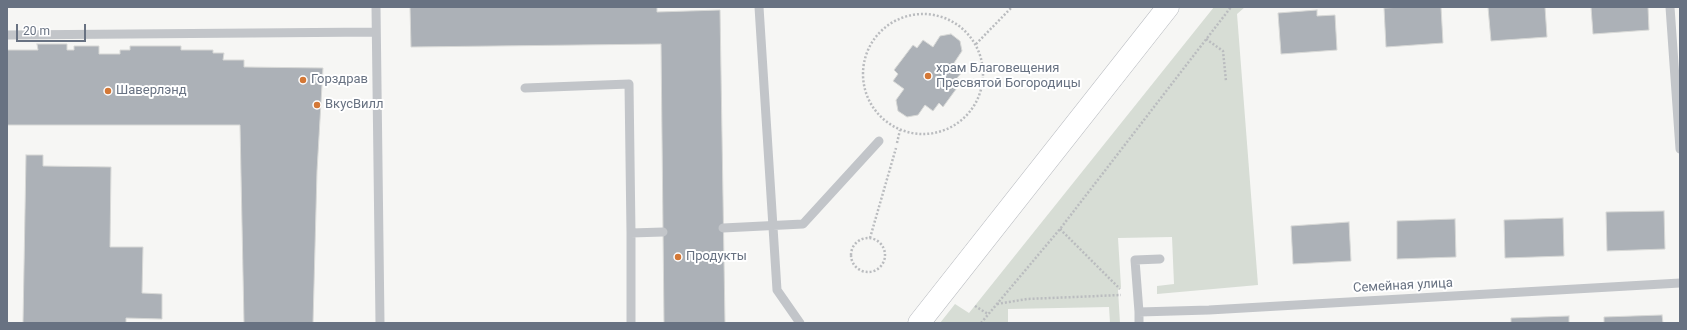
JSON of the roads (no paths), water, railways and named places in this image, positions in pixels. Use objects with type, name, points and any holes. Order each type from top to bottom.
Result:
[{"type":"street","points":[[920,323],[1168,7]]},
{"type":"lane","points":[[376,7],[380,323]]},
{"type":"lane","points":[[759,7],[777,290],[800,323]]},
{"type":"lane","points":[[1670,7],[1680,149]]},
{"type":"lane","points":[[7,36],[376,32]]},
{"type":"lane","points":[[525,88],[630,84],[631,323]]},
{"type":"lane","points":[[723,228],[803,224],[879,141]]},
{"type":"lane","points":[[631,233],[663,232]]},
{"type":"lane","points":[[1139,323],[1135,260],[1160,259]]},
{"type":"lane","name":"Семейная улица","points":[[1139,312],[1216,310],[1680,283]]},
{"type":"place","name":"храм Благовещения Пресвятой Богородицы","points":[[928,76]]},
{"type":"place","name":"Горздрав","points":[[303,80]]},
{"type":"place","name":"Шаверлэнд","points":[[108,91]]},
{"type":"place","name":"ВкусВилл","points":[[317,105]]},
{"type":"place","name":"Продукты","points":[[678,257]]}]
